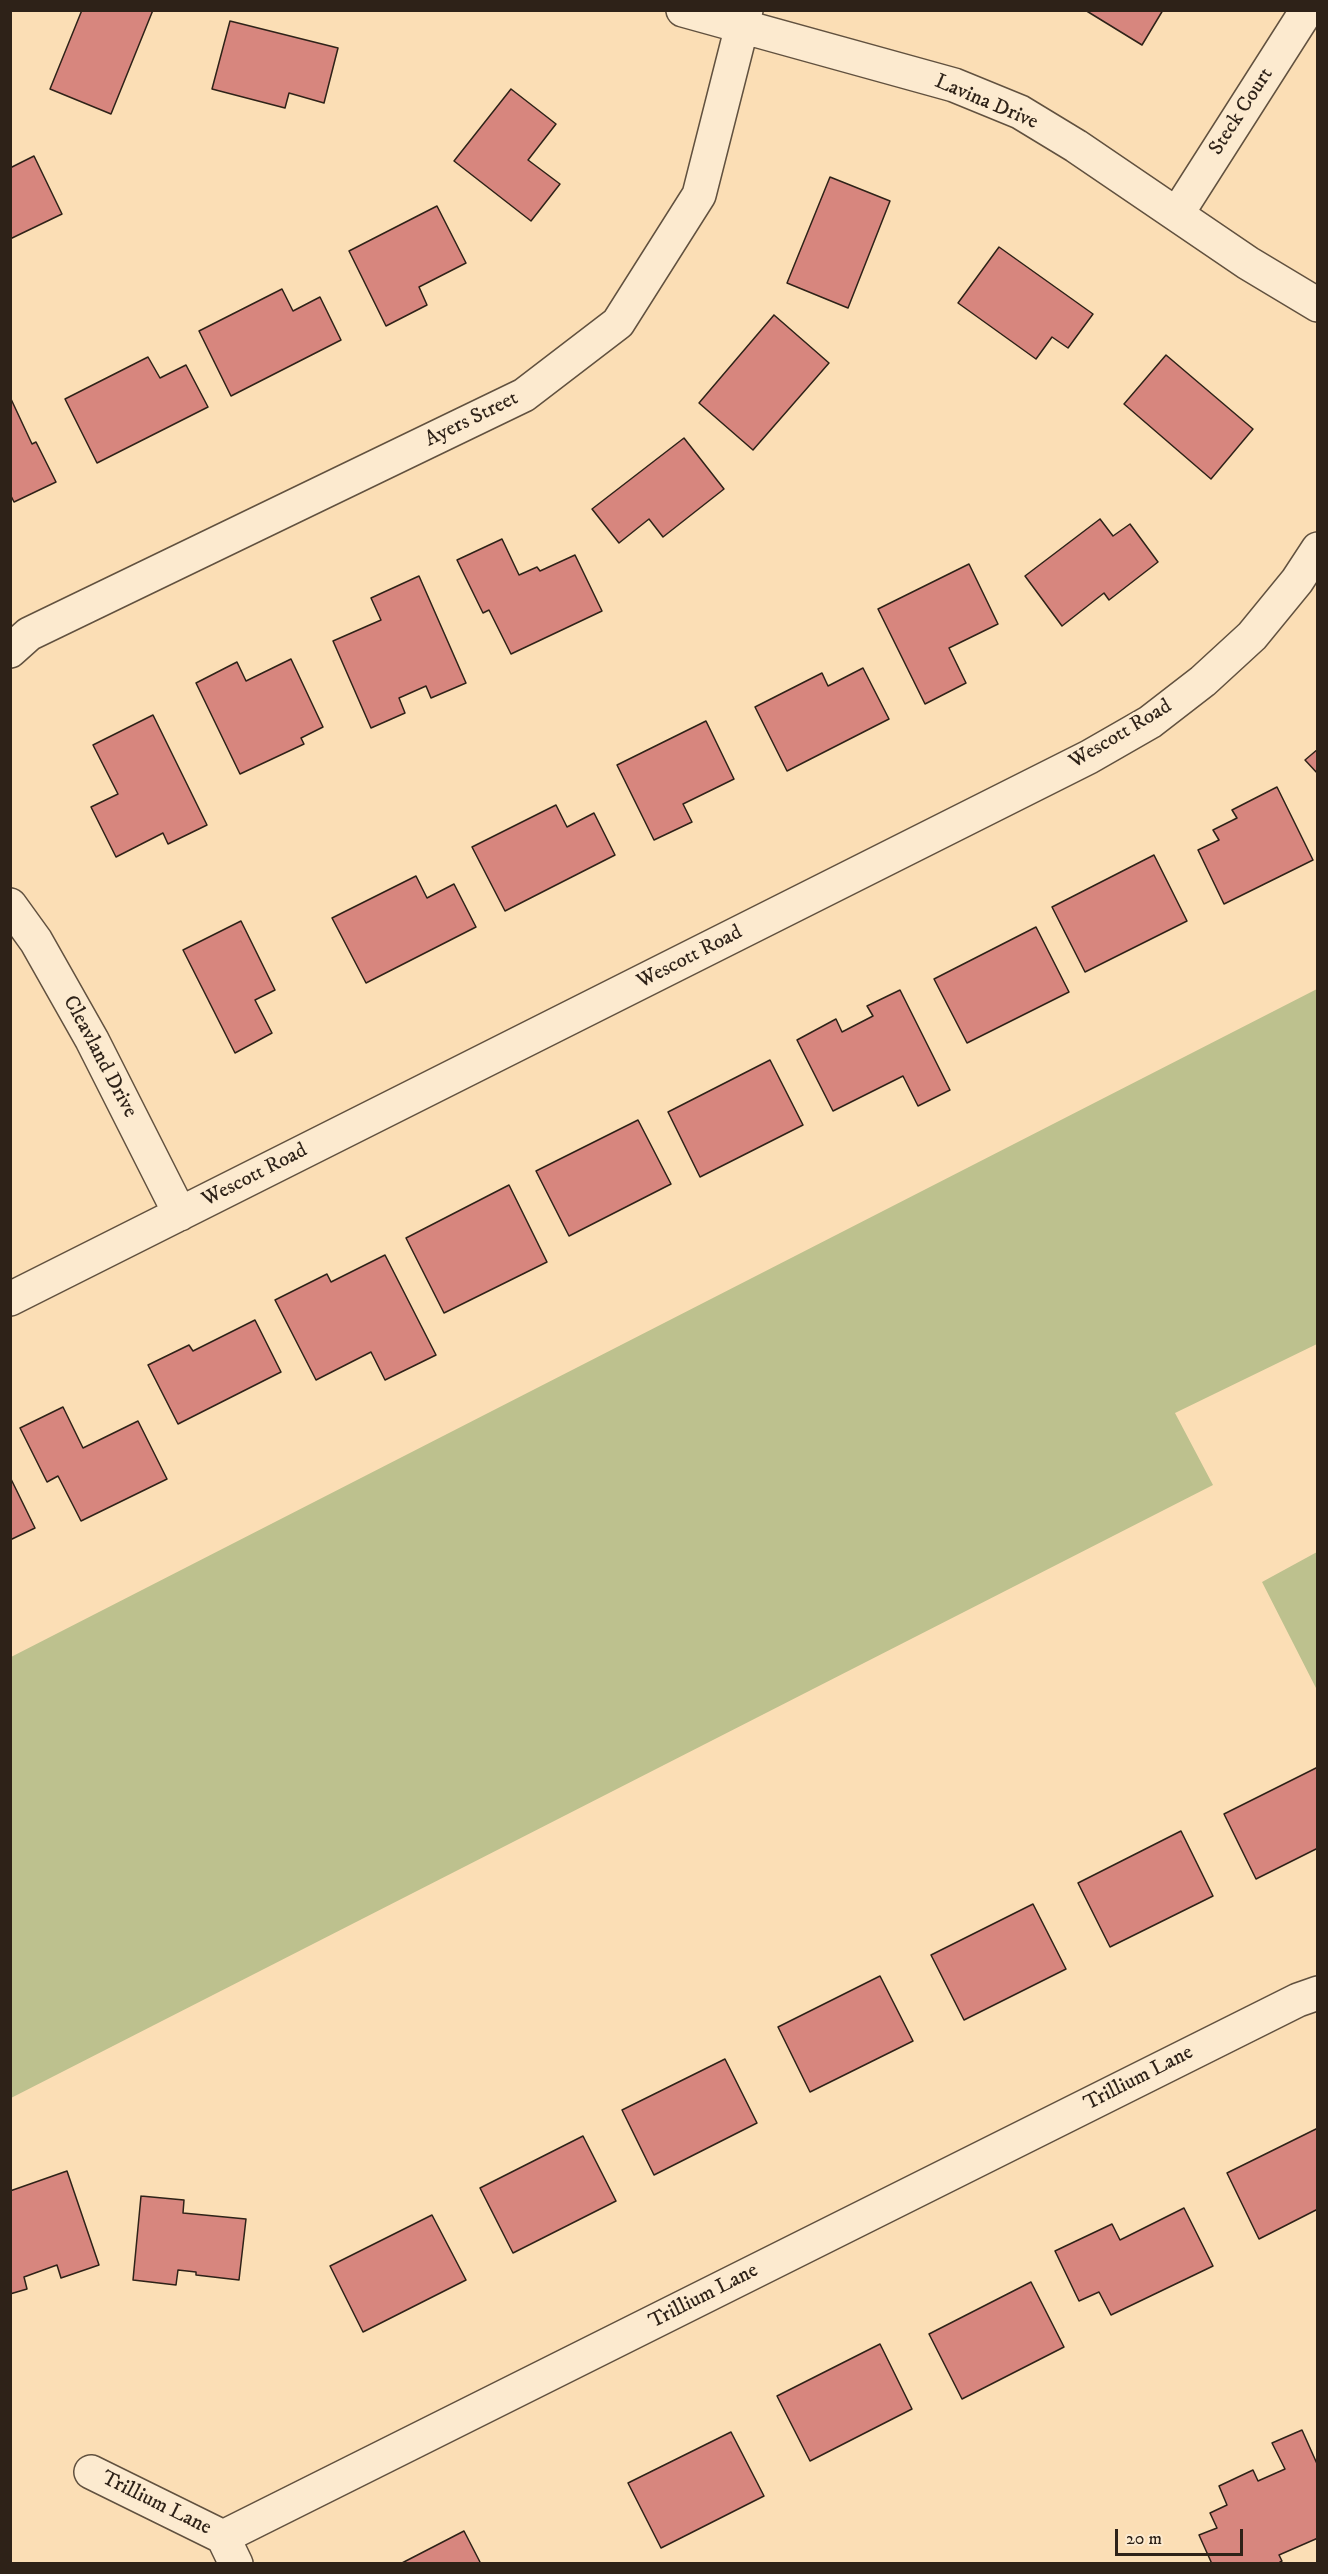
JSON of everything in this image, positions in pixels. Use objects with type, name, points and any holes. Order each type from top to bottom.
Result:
[{"type":"street","name":"Lavina Drive","points":[[683,10],[744,18],[954,85],[1020,112],[1076,146],[1256,268],[1317,305]]},
{"type":"street","name":"Steck Court","points":[[1176,214],[1307,10]]},
{"type":"street","name":"Ayers Street","points":[[10,651],[29,634],[524,395],[618,323],[699,195],[744,18]]},
{"type":"street","name":"Wescott Road","points":[[10,1299],[1089,757],[1150,722],[1203,681],[1252,636],[1297,581],[1317,549]]},
{"type":"street","name":"Cleavland Drive","points":[[10,905],[36,940],[92,1040],[180,1214]]},
{"type":"street","name":"Trillium Lane","points":[[91,2472],[230,2550],[1298,2000],[1317,1993]]},
{"type":"green space","points":[[1317,989],[1317,1344],[1175,1413],[1213,1485],[11,2098],[11,1657]]},
{"type":"green space","points":[[1317,1552],[1317,1690],[1262,1582]]},
{"type":"building","points":[[82,10],[153,10],[111,114],[50,89]]},
{"type":"building","points":[[1085,10],[1163,10],[1142,45]]},
{"type":"building","points":[[230,21],[338,48],[324,103],[289,93],[285,108],[212,89]]},
{"type":"building","points":[[511,89],[556,124],[528,160],[560,184],[531,221],[454,161]]},
{"type":"building","points":[[34,156],[62,214],[10,239],[10,168]]},
{"type":"building","points":[[830,177],[890,201],[848,308],[787,283]]},
{"type":"building","points":[[437,206],[466,263],[419,287],[427,305],[386,326],[349,251]]},
{"type":"building","points":[[999,247],[1093,314],[1068,348],[1052,337],[1036,359],[958,303]]},
{"type":"building","points":[[282,289],[293,311],[320,297],[341,340],[231,396],[199,331]]},
{"type":"building","points":[[774,315],[829,363],[753,450],[699,403]]},
{"type":"building","points":[[1166,355],[1253,429],[1211,479],[1124,404]]},
{"type":"building","points":[[148,357],[160,378],[186,365],[208,407],[97,463],[65,399]]},
{"type":"building","points":[[11,399],[32,444],[36,442],[56,482],[14,502],[10,494]]},
{"type":"building","points":[[684,438],[724,489],[663,537],[649,519],[619,543],[592,509]]},
{"type":"building","points":[[1100,519],[1113,536],[1130,524],[1158,562],[1109,600],[1104,593],[1062,626],[1025,576]]},
{"type":"building","points":[[502,539],[519,575],[537,567],[540,571],[575,555],[602,611],[511,654],[489,610],[483,613],[457,560]]},
{"type":"building","points":[[969,564],[998,624],[949,648],[966,683],[925,704],[878,609]]},
{"type":"building","points":[[419,576],[466,683],[431,698],[426,686],[399,698],[405,713],[371,728],[333,641],[381,620],[371,598]]},
{"type":"building","points":[[291,659],[323,727],[301,738],[304,744],[240,774],[196,683],[237,662],[246,681]]},
{"type":"building","points":[[863,668],[889,719],[787,771],[755,707],[822,673],[828,686]]},
{"type":"building","points":[[153,715],[207,825],[168,844],[163,833],[116,857],[91,807],[118,794],[93,745]]},
{"type":"building","points":[[706,721],[734,779],[683,804],[692,822],[654,840],[617,765]]},
{"type":"building","points":[[1318,749],[1318,774],[1305,760]]},
{"type":"building","points":[[1277,787],[1313,860],[1224,904],[1198,850],[1219,840],[1213,830],[1237,818],[1232,810]]},
{"type":"building","points":[[556,805],[567,827],[594,813],[615,855],[505,911],[472,847]]},
{"type":"building","points":[[1154,855],[1187,921],[1085,972],[1052,907]]},
{"type":"building","points":[[416,876],[427,898],[454,884],[476,927],[366,983],[332,918]]},
{"type":"building","points":[[241,921],[275,990],[255,1000],[272,1033],[235,1053],[183,950]]},
{"type":"building","points":[[1036,927],[1069,992],[967,1043],[934,979]]},
{"type":"building","points":[[900,990],[950,1090],[918,1106],[903,1076],[833,1111],[797,1040],[836,1019],[842,1032],[873,1016],[867,1006]]},
{"type":"building","points":[[770,1060],[803,1125],[700,1177],[668,1112]]},
{"type":"building","points":[[638,1120],[671,1184],[569,1236],[536,1171]]},
{"type":"building","points":[[509,1185],[547,1262],[444,1313],[406,1238]]},
{"type":"building","points":[[385,1255],[436,1355],[385,1380],[371,1352],[316,1380],[275,1300],[327,1274],[331,1282]]},
{"type":"building","points":[[255,1320],[281,1372],[178,1424],[148,1365],[189,1345],[193,1351]]},
{"type":"building","points":[[63,1407],[83,1448],[138,1421],[167,1479],[81,1521],[58,1476],[47,1482],[20,1428]]},
{"type":"building","points":[[10,1477],[35,1528],[10,1540]]},
{"type":"building","points":[[1318,1767],[1318,1848],[1256,1879],[1224,1814]]},
{"type":"building","points":[[1181,1831],[1213,1896],[1110,1947],[1078,1883]]},
{"type":"building","points":[[1033,1904],[1066,1969],[964,2020],[931,1955]]},
{"type":"building","points":[[880,1976],[913,2041],[810,2092],[778,2027]]},
{"type":"building","points":[[725,2059],[757,2123],[654,2175],[622,2110]]},
{"type":"building","points":[[1318,2128],[1318,2209],[1259,2239],[1227,2173]]},
{"type":"building","points":[[583,2136],[616,2201],[513,2253],[480,2188]]},
{"type":"building","points":[[67,2171],[99,2265],[61,2278],[57,2265],[24,2277],[27,2289],[10,2294],[10,2191]]},
{"type":"building","points":[[141,2196],[184,2200],[183,2213],[246,2219],[239,2280],[196,2275],[196,2272],[178,2270],[176,2285],[133,2280]]},
{"type":"building","points":[[1184,2208],[1213,2266],[1111,2315],[1099,2292],[1079,2301],[1055,2251],[1112,2224],[1120,2240]]},
{"type":"building","points":[[432,2215],[466,2280],[363,2332],[330,2266]]},
{"type":"building","points":[[1031,2282],[1064,2347],[962,2399],[929,2334]]},
{"type":"building","points":[[880,2344],[912,2409],[810,2461],[777,2396]]},
{"type":"building","points":[[1302,2430],[1318,2466],[1318,2538],[1279,2555],[1282,2561],[1277,2564],[1212,2564],[1199,2535],[1217,2528],[1210,2513],[1227,2505],[1219,2486],[1253,2470],[1258,2481],[1285,2469],[1272,2443]]},
{"type":"building","points":[[731,2432],[764,2496],[661,2548],[628,2483]]},
{"type":"building","points":[[464,2531],[481,2564],[400,2564]]}]
